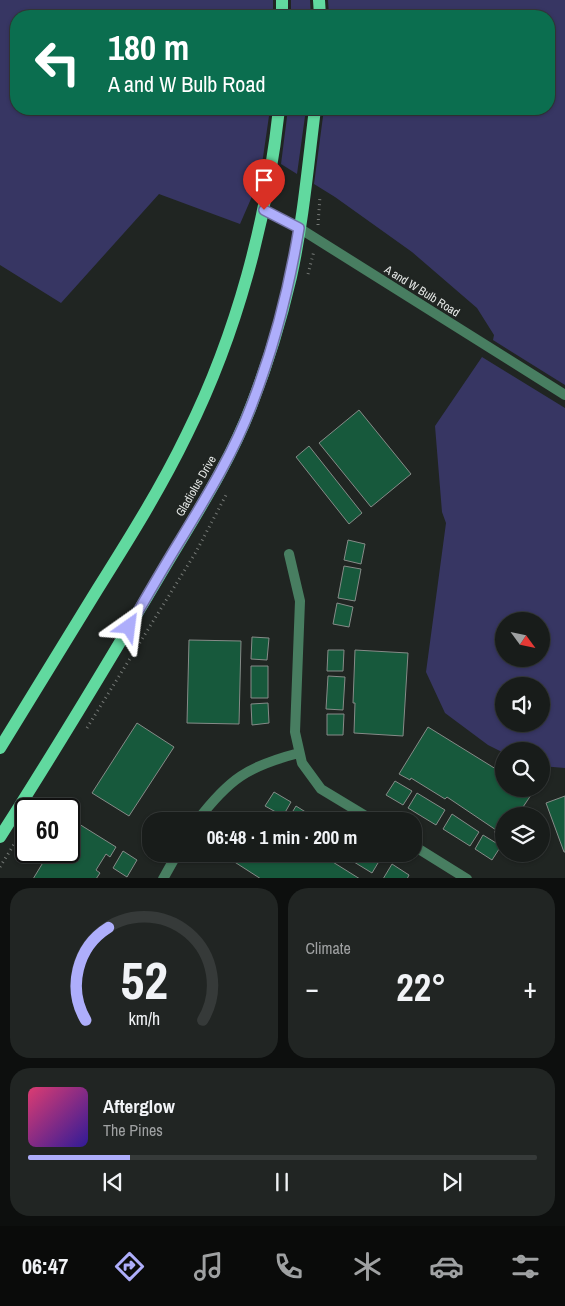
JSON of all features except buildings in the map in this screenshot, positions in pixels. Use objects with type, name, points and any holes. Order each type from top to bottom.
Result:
[{"type":"main road","points":[[0,748],[168,472],[210,383],[238,306],[264,210],[278,115]]},
{"type":"main road","name":"Gladiolus Drive","points":[[0,837],[210,491],[230,454],[252,405],[278,328],[291,276],[314,115]]},
{"type":"street","name":"A and W Bulb Road","points":[[264,210],[299,228],[565,395]]},
{"type":"street","points":[[289,554],[300,601],[295,732],[302,763],[321,789],[359,812]]},
{"type":"street","points":[[204,812],[215,798],[240,775],[271,760],[300,753]]},
{"type":"street","points":[[422,851],[467,878]]},
{"type":"street","points":[[162,878],[173,862]]},
{"type":"path","points":[[0,867],[15,843]]},
{"type":"shaded area","points":[[0,0],[273,0],[273,10],[10,10],[10,115],[269,115],[260,178],[240,224],[159,194],[61,303],[0,265]]},
{"type":"shaded area","points":[[291,0],[310,0],[311,10],[291,10]]},
{"type":"shaded area","points":[[328,0],[565,0],[565,385],[493,340],[494,335],[477,308],[412,252],[314,184],[323,115],[555,115],[555,10],[329,10]]},
{"type":"shaded area","points":[[287,115],[305,115],[297,174],[281,164]]},
{"type":"shaded area","points":[[482,357],[565,408],[565,768],[550,767],[550,742],[495,742],[495,748],[445,713],[426,672],[446,523],[442,512],[435,426]]},
{"type":"route","points":[[129,627],[230,454],[252,405],[278,328],[291,276],[299,228],[264,210]]}]
